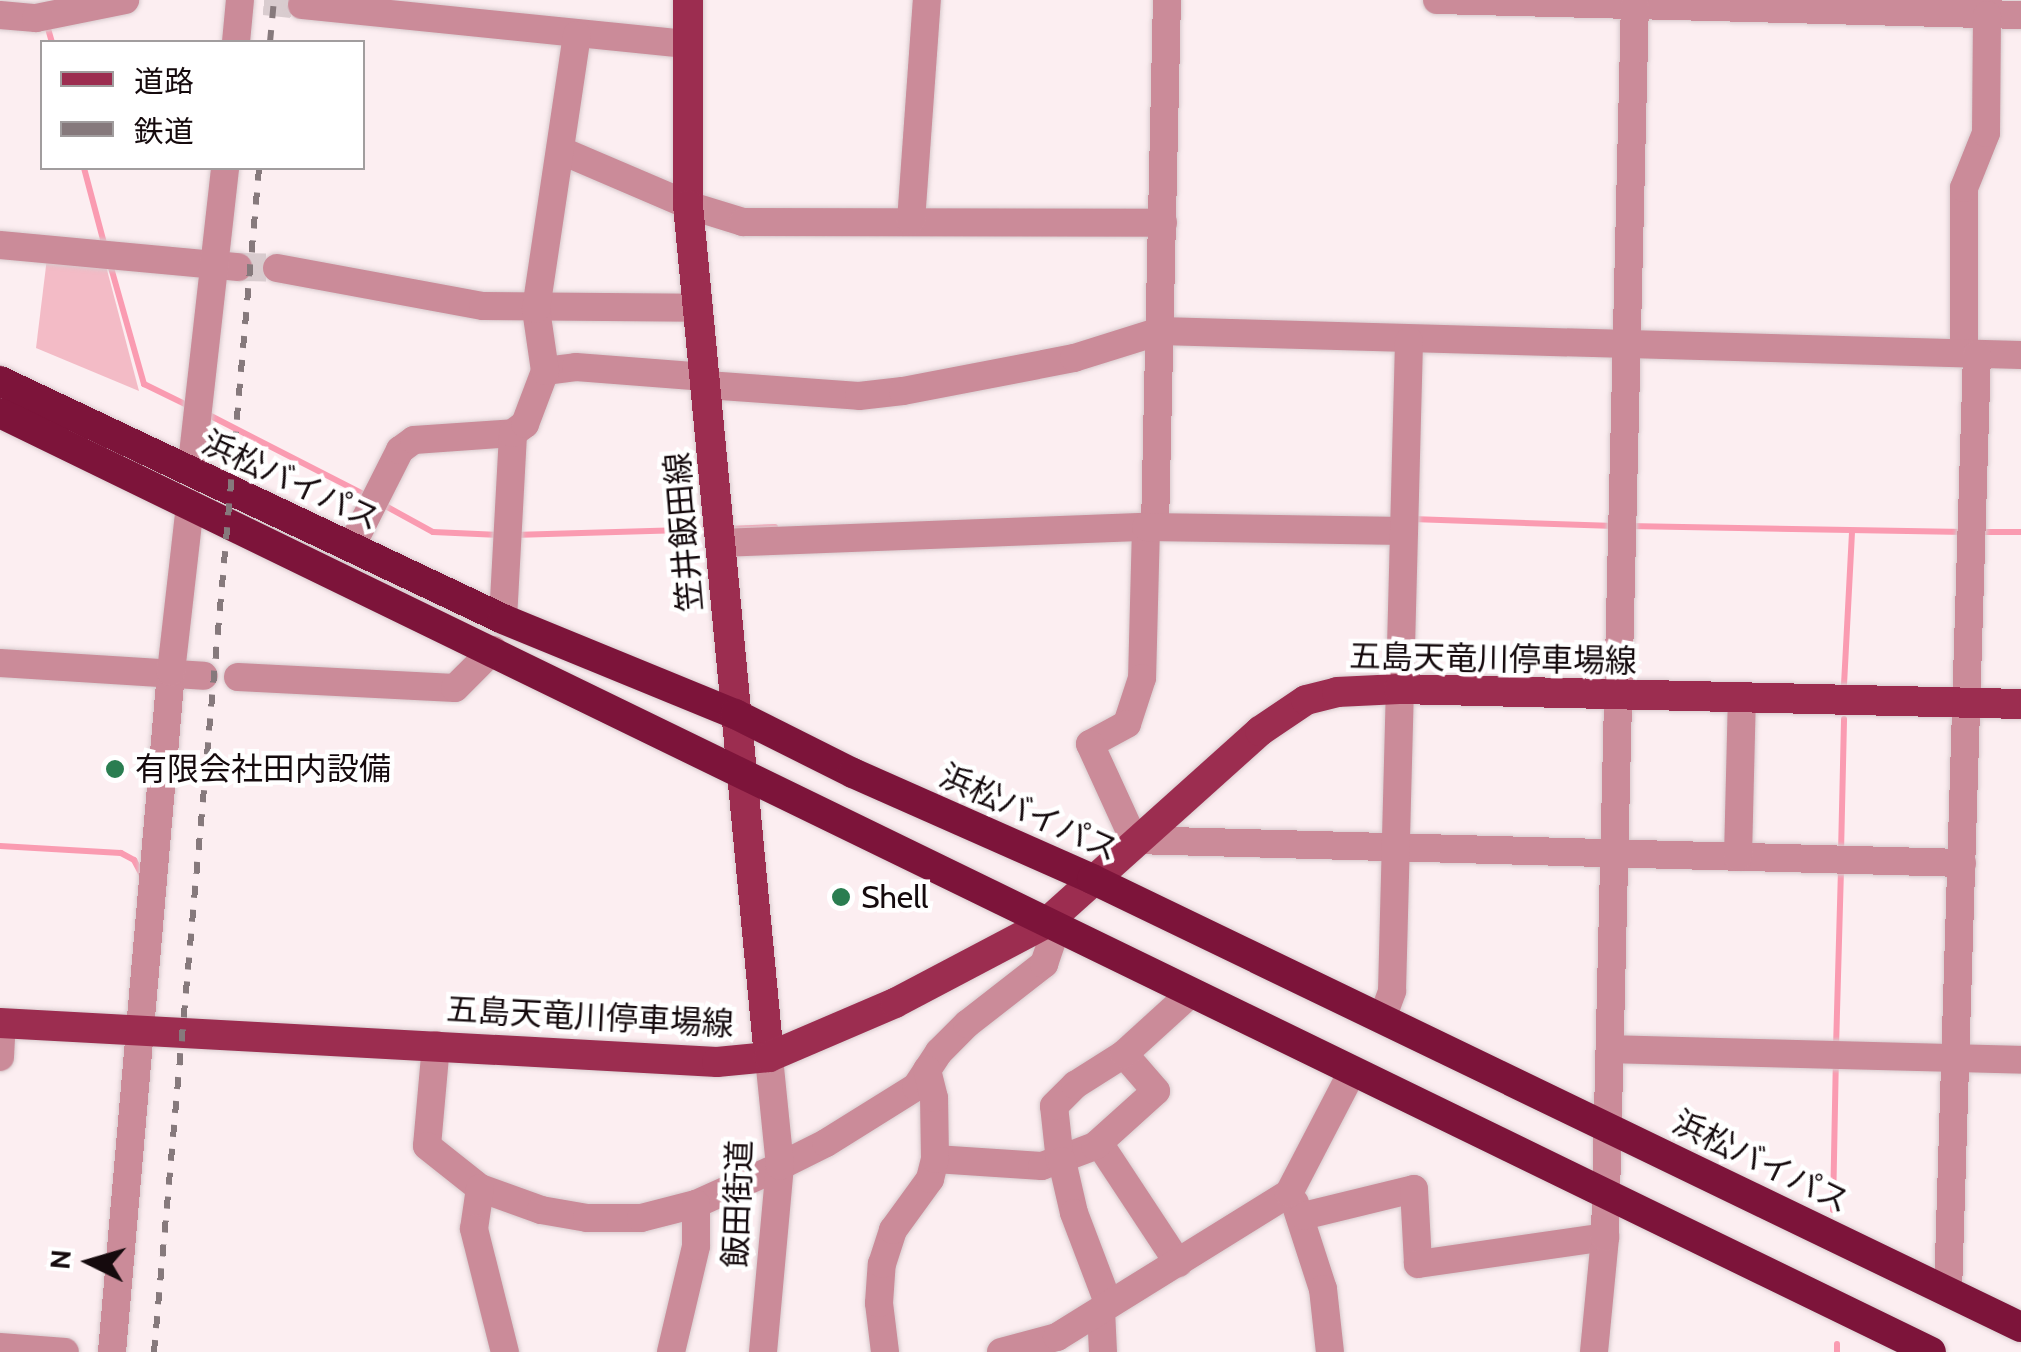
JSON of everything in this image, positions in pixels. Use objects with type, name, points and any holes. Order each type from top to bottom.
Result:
[{"type":"highway","name":"浜松バイパス","points":[[0,381],[503,619],[735,714],[853,773],[1092,879],[2021,1327]]},
{"type":"highway","name":"浜松バイパス","points":[[0,414],[493,650],[1050,926],[1930,1352]]},
{"type":"main road","name":"笠井飯田線","points":[[688,0],[688,205],[768,1057]]},
{"type":"main road","name":"五島天竜川停車場線","points":[[1,1023],[717,1062],[768,1057],[895,1003],[1050,926],[1134,840],[1260,731],[1306,700],[1336,692],[1399,689],[2021,704]]},
{"type":"street","points":[[0,15],[44,17],[125,0]]},
{"type":"street","points":[[236,40],[240,0]]},
{"type":"street","points":[[911,221],[926,0]]},
{"type":"street","points":[[1167,0],[1160,331],[1142,678],[1127,724],[1090,744],[1134,840],[1962,862]]},
{"type":"street","points":[[1438,0],[2021,15]]},
{"type":"street","points":[[318,4],[576,35],[687,44]]},
{"type":"street","points":[[1594,1352],[1605,1237],[1634,6]]},
{"type":"street","points":[[1948,1292],[1969,702],[1970,354],[1964,188],[1986,133],[1987,14]]},
{"type":"street","points":[[352,547],[400,450],[414,440],[513,432],[525,424],[544,372],[536,309],[562,152],[576,35]]},
{"type":"street","points":[[562,152],[688,205],[743,222],[1163,223]]},
{"type":"street","points":[[191,472],[227,266],[225,170]]},
{"type":"street","points":[[0,245],[227,266]]},
{"type":"street","points":[[277,268],[483,306],[697,308]]},
{"type":"street","points":[[544,372],[576,367],[859,396],[1074,358],[1160,331],[1409,341],[2021,355]]},
{"type":"street","points":[[1382,1019],[1392,991],[1409,341]]},
{"type":"street","points":[[503,619],[513,432]]},
{"type":"street","points":[[112,1352],[171,672],[190,504]]},
{"type":"street","points":[[720,534],[1150,527],[1404,532]]},
{"type":"street","points":[[238,677],[455,688],[493,650]]},
{"type":"street","points":[[0,663],[204,676]]},
{"type":"street","points":[[1738,857],[1742,698]]},
{"type":"street","points":[[436,1045],[427,1146],[480,1188],[542,1210],[587,1218],[642,1218],[696,1204],[780,1166],[826,1143],[916,1087],[967,1024],[1044,964],[1050,926]]},
{"type":"street","points":[[1102,1352],[1105,1308],[1074,1213],[1061,1161],[1054,1106],[1074,1085],[1124,1054],[1190,994]]},
{"type":"street","points":[[0,1057],[1,1023]]},
{"type":"street","points":[[1610,1048],[2021,1060]]},
{"type":"street","points":[[935,1159],[1006,1167],[1061,1161],[1099,1143],[1156,1091],[1124,1054]]},
{"type":"street","name":"飯田街道","points":[[763,1352],[780,1166],[768,1057]]},
{"type":"street","points":[[884,1352],[879,1303],[882,1264],[893,1230],[930,1179],[935,1159],[934,1098],[927,1070]]},
{"type":"street","points":[[1330,1352],[1323,1290],[1296,1205],[1352,1072]]},
{"type":"street","points":[[1099,1143],[1178,1262]]},
{"type":"street","points":[[480,1188],[474,1229],[505,1352]]},
{"type":"street","points":[[1001,1352],[1058,1337],[1178,1262],[1296,1205],[1414,1189],[1418,1264],[1605,1237]]},
{"type":"street","points":[[670,1352],[696,1246],[696,1204]]},
{"type":"street","points":[[0,1347],[65,1352]]},
{"type":"shaded area","points":[[47,258],[106,266],[139,391],[36,348]]},
{"type":"waterway","points":[[47,25],[51,40]]},
{"type":"waterway","points":[[85,170],[105,247]]},
{"type":"waterway","points":[[110,264],[144,384],[191,407]]},
{"type":"waterway","points":[[207,414],[369,497]]},
{"type":"waterway","points":[[380,503],[433,532],[500,535]]},
{"type":"waterway","points":[[1412,519],[1615,526]]},
{"type":"waterway","points":[[1627,526],[1965,532]]},
{"type":"waterway","points":[[728,529],[775,527]]},
{"type":"waterway","points":[[513,535],[710,529]]},
{"type":"waterway","points":[[1977,532],[2021,532]]},
{"type":"waterway","points":[[1844,685],[1852,533]]},
{"type":"waterway","points":[[1841,853],[1844,719]]},
{"type":"waterway","points":[[0,846],[121,853],[134,860],[142,875]]},
{"type":"waterway","points":[[1836,1048],[1841,865]]},
{"type":"waterway","points":[[1833,1210],[1836,1060]]},
{"type":"waterway","points":[[1837,1344],[1837,1352]]},
{"type":"tunnel","points":[[264,1],[302,5]]},
{"type":"tunnel","points":[[238,267],[277,268]]},
{"type":"railway","points":[[270,40],[274,0]]},
{"type":"railway","points":[[154,1352],[259,170]]},
{"type":"place","name":"有限会社田内設備","points":[[115,769]]},
{"type":"place","name":"Shell","points":[[841,897]]}]
